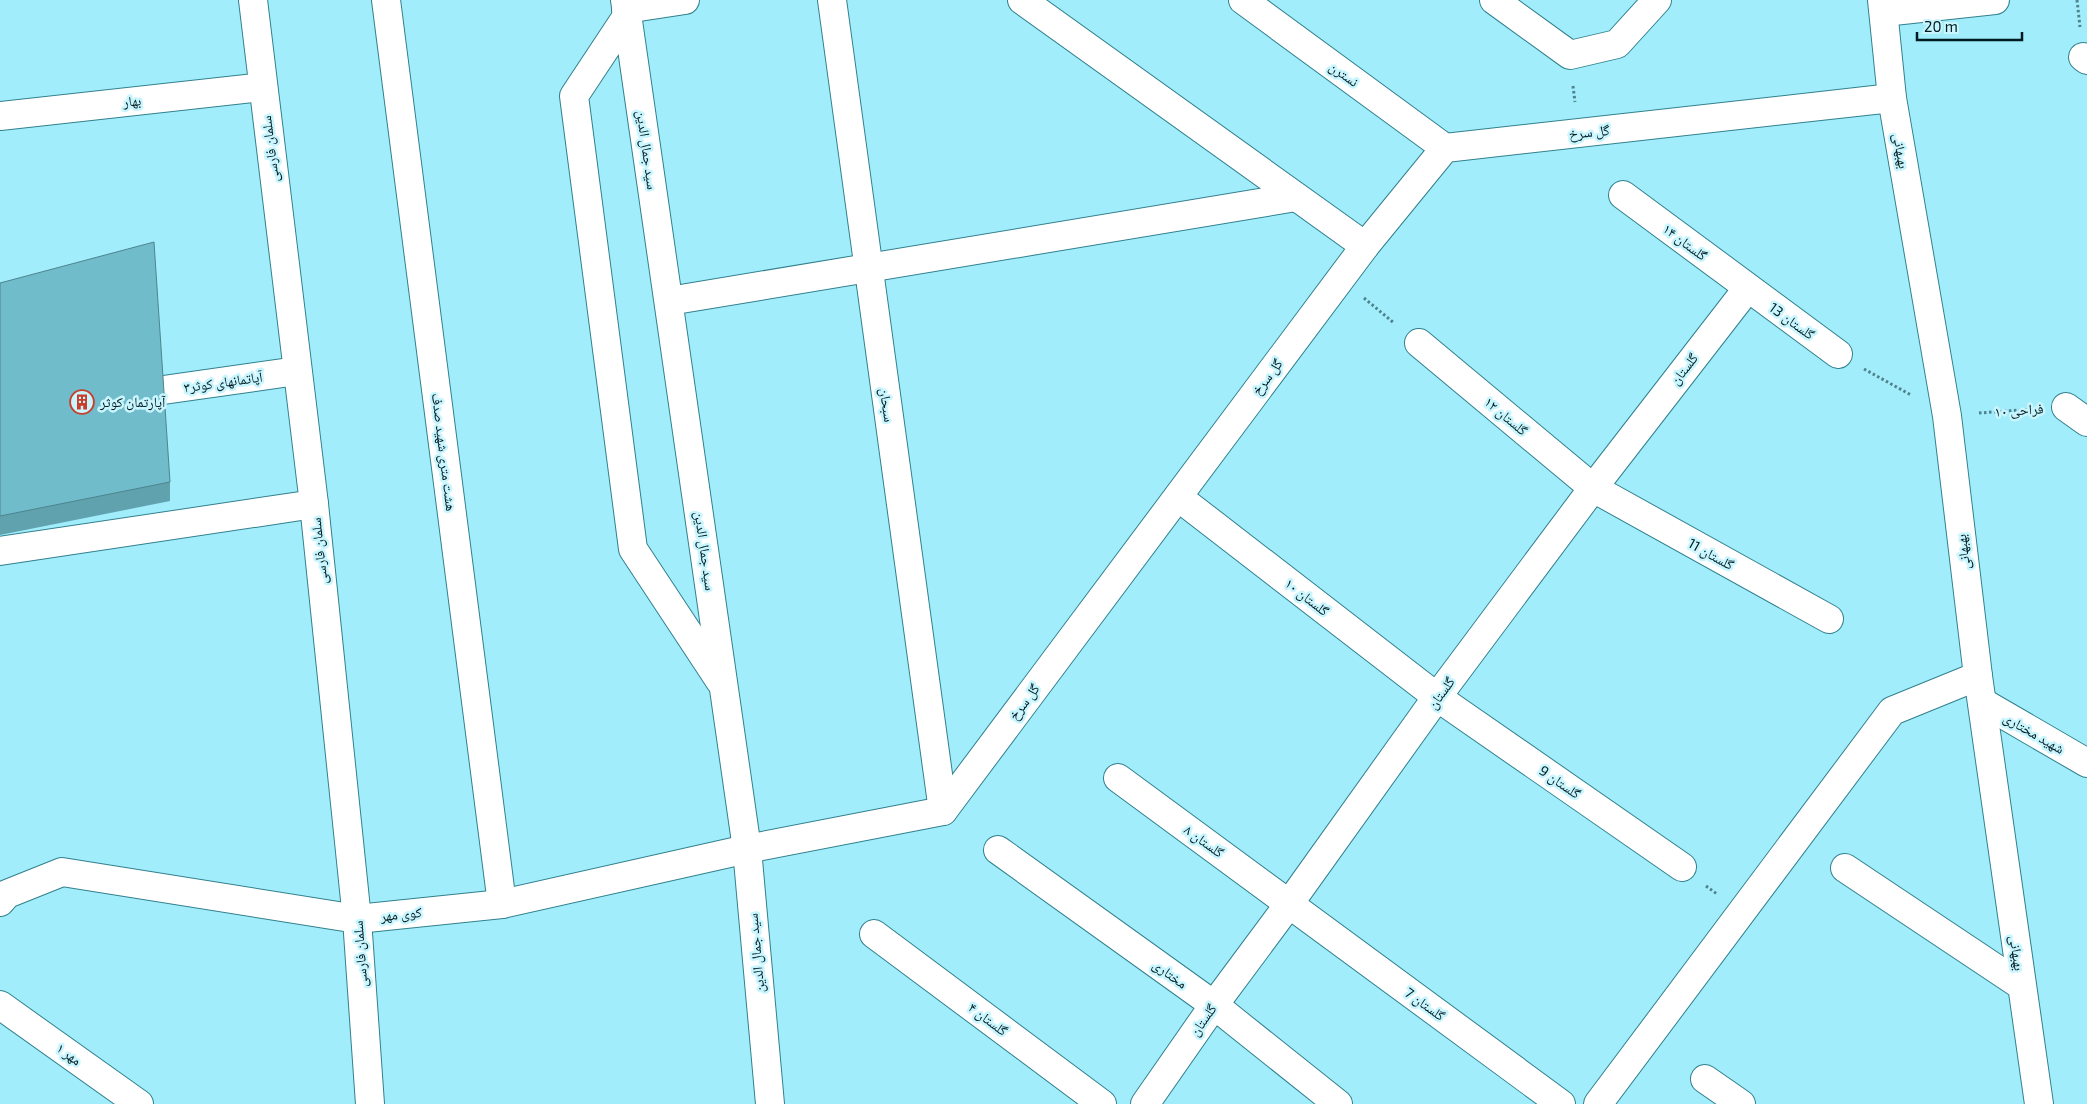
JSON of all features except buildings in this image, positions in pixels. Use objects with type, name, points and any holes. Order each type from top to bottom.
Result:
[{"type":"street","name":"سلمان فارسی","points":[[253,0],[314,504],[357,919],[370,1104]]},
{"type":"street","name":"هشت متری شهید صدف","points":[[386,0],[502,904]]},
{"type":"street","points":[[685,0],[626,8],[574,96],[633,549],[724,688]]},
{"type":"street","name":"سبحان","points":[[832,0],[942,811]]},
{"type":"street","points":[[1022,0],[1365,246]]},
{"type":"street","name":"نسترن","points":[[1243,0],[1445,148]]},
{"type":"street","points":[[1494,0],[1570,55],[1617,44],[1657,0]]},
{"type":"street","points":[[1883,6],[1995,0]]},
{"type":"street","name":"بهبهانی","points":[[1883,6],[1892,98],[1947,416],[1980,689],[2039,1104]]},
{"type":"street","name":"سید جمال الدین","points":[[626,8],[747,849],[770,1104]]},
{"type":"street","name":"بهار","points":[[0,116],[263,87]]},
{"type":"street","name":"گل سرخ","points":[[942,811],[1365,246],[1445,148],[1892,98]]},
{"type":"street","name":"گلستان ۱۴","points":[[1622,196],[1747,288]]},
{"type":"street","points":[[668,301],[1296,197]]},
{"type":"street","name":"گلستان 13","points":[[1747,288],[1838,354]]},
{"type":"street","name":"گلستان","points":[[1145,1104],[1214,1005],[1289,904],[1437,697],[1593,488],[1747,288]]},
{"type":"street","name":"گلستان ۱۲","points":[[1419,343],[1593,488]]},
{"type":"street","name":"آپاتمانهای کوثر۳","points":[[106,398],[297,371]]},
{"type":"street","name":"گلستان 11","points":[[1593,488],[1829,619]]},
{"type":"street","name":"گلستان ۱۰","points":[[1178,497],[1437,697]]},
{"type":"street","points":[[0,551],[314,504]]},
{"type":"street","points":[[1598,1104],[1892,711],[1980,689]]},
{"type":"street","name":"شهید مختاری","points":[[1980,689],[2087,763]]},
{"type":"street","name":"گلستان 9","points":[[1437,697],[1682,867]]},
{"type":"street","name":"گلستان ۸","points":[[1118,778],[1289,904]]},
{"type":"street","points":[[747,849],[942,811]]},
{"type":"street","name":"کوی مهر","points":[[0,902],[6,894],[62,872],[357,919],[502,904],[747,849]]},
{"type":"street","name":"مختاری","points":[[998,850],[1214,1005],[1338,1104]]},
{"type":"street","points":[[1845,868],[2022,986]]},
{"type":"street","name":"گلستان 7","points":[[1289,904],[1561,1104]]},
{"type":"street","name":"گلستان ۴","points":[[874,934],[1102,1104]]},
{"type":"street","name":"مهر ۱","points":[[0,1005],[139,1104]]},
{"type":"street","points":[[1705,1080],[1741,1104]]},
{"type":"path","points":[[1340,279],[1419,343]]},
{"type":"path","points":[[1838,354],[1947,416]]},
{"type":"path","name":"فراحی ۱۰","points":[[1947,416],[2076,414]]},
{"type":"path","points":[[1682,867],[1741,913]]},
{"type":"place","name":"آپارتمان کوثر","points":[[82,402]]}]
